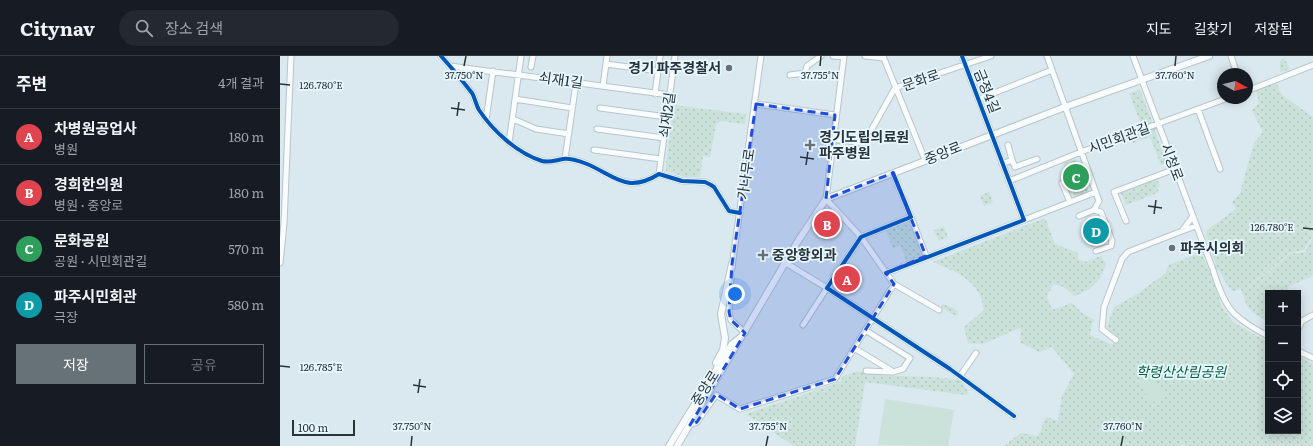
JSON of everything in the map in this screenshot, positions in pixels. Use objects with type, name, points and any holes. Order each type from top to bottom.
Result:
[{"type":"main road","name":"중앙로","points":[[677,446],[826,199],[1065,106],[1209,56]]},
{"type":"main road","points":[[704,388],[723,350],[725,338],[721,314],[732,264]]},
{"type":"main road","name":"중앙로","points":[[669,446],[732,344],[746,333]]},
{"type":"street","points":[[280,263],[284,224],[291,56]]},
{"type":"street","points":[[441,56],[473,95],[478,108],[486,120],[509,143],[542,161],[549,162],[565,159],[578,160],[614,179],[629,183],[652,178],[659,174],[682,181],[705,182],[714,187],[729,211],[740,213]]},
{"type":"street","name":"쇠재1길","points":[[509,143],[521,56]]},
{"type":"street","points":[[531,67],[532,56]]},
{"type":"street","points":[[603,86],[607,56]]},
{"type":"street","points":[[655,94],[660,56]]},
{"type":"street","name":"쇠재2길","points":[[659,174],[675,56]]},
{"type":"street","name":"가나무로","points":[[746,333],[731,320],[729,312],[732,264],[762,56]]},
{"type":"street","points":[[790,75],[805,73],[807,66],[822,56]]},
{"type":"street","points":[[833,56],[844,57],[835,115],[826,199],[861,237],[894,284],[939,310]]},
{"type":"street","points":[[865,56],[883,57],[925,160]]},
{"type":"street","name":"금정4길","points":[[962,56],[993,134],[1002,164],[1024,220]]},
{"type":"street","name":"문화로","points":[[832,139],[864,143],[895,88],[991,56]]},
{"type":"street","points":[[1047,56],[1099,201],[1094,210]]},
{"type":"street","name":"시청로","points":[[1133,56],[1220,293],[1231,311],[1247,325],[1265,334]]},
{"type":"street","points":[[1231,56],[1235,68]]},
{"type":"street","points":[[606,64],[658,71]]},
{"type":"street","points":[[1253,89],[1313,65]]},
{"type":"street","points":[[450,66],[518,74]]},
{"type":"street","name":"금정4길","points":[[979,99],[1052,70]]},
{"type":"street","points":[[486,120],[493,71]]},
{"type":"street","name":"쇠재1길","points":[[518,74],[670,96]]},
{"type":"street","points":[[565,159],[576,82]]},
{"type":"street","name":"쇠재1길","points":[[515,100],[572,108]]},
{"type":"street","name":"시민회관길","points":[[1009,181],[1081,152],[1217,102]]},
{"type":"street","points":[[756,104],[835,115]]},
{"type":"street","points":[[600,108],[667,117]]},
{"type":"street","points":[[1198,109],[1220,169]]},
{"type":"street","points":[[512,119],[536,129],[569,134]]},
{"type":"street","points":[[597,129],[664,138]]},
{"type":"street","points":[[1008,145],[1015,167],[1037,159]]},
{"type":"street","points":[[594,150],[661,159]]},
{"type":"street","points":[[1002,164],[1012,160]]},
{"type":"street","points":[[1126,221],[1114,192],[1175,168]]},
{"type":"street","points":[[893,173],[926,256]]},
{"type":"street","points":[[1062,183],[1070,202]]},
{"type":"street","points":[[886,272],[1096,192]]},
{"type":"street","points":[[1079,216],[1094,210],[1101,212],[1112,241],[1111,246],[1096,251]]},
{"type":"street","points":[[1182,231],[1193,216]]},
{"type":"street","points":[[803,325],[861,237],[911,217]]},
{"type":"street","points":[[1116,340],[1102,329],[1104,307],[1122,258],[1128,252],[1196,226]]},
{"type":"street","points":[[786,263],[827,288],[960,376],[1014,416]]},
{"type":"street","points":[[690,425],[697,422],[716,395],[740,408],[835,379],[894,284]]},
{"type":"street","points":[[1300,326],[1302,321],[1313,315]]},
{"type":"street","points":[[865,330],[910,358],[903,369],[893,372],[866,371]]},
{"type":"street","points":[[854,348],[893,372]]},
{"type":"street","points":[[1301,352],[1313,358]]},
{"type":"street","points":[[960,376],[976,353]]},
{"type":"highlighted area","points":[[756,104],[835,115],[826,199],[893,173],[926,256],[886,273],[894,284],[835,379],[740,409],[716,394],[697,422],[690,425],[745,333],[731,320],[729,312],[732,264]]},
{"type":"green space","points":[[1284,58],[1290,69],[1280,72],[1280,61]]},
{"type":"green space","name":"학령산산림공원","points":[[1276,82],[1282,95],[1313,117],[1313,235],[1304,250],[1289,253],[1264,275],[1246,286],[1265,275],[1289,254],[1305,252],[1313,237],[1313,276],[1289,286],[1287,290],[1265,290],[1265,320],[1256,315],[1247,306],[1241,289],[1233,291],[1228,286],[1219,270],[1210,272],[1222,307],[1233,322],[1265,340],[1265,434],[1301,434],[1301,358],[1313,364],[1313,446],[1187,446],[1183,444],[1180,446],[1004,446],[1021,433],[1038,436],[1046,417],[1058,421],[1062,396],[1074,374],[1052,347],[1039,352],[1021,343],[1020,328],[983,344],[968,343],[964,327],[984,310],[982,300],[978,291],[966,279],[959,274],[933,262],[1045,218],[1055,244],[1077,252],[1079,260],[1086,262],[1101,256],[1106,264],[1098,280],[1090,288],[1080,294],[1074,296],[1064,287],[1053,284],[1047,296],[1052,310],[1072,303],[1082,313],[1095,320],[1092,323],[1090,335],[1112,345],[1117,339],[1107,327],[1114,307],[1134,296],[1166,273],[1168,265],[1197,254],[1202,255],[1208,268],[1216,264],[1206,235],[1207,230],[1236,209],[1232,202],[1240,193],[1254,143],[1263,132],[1252,110],[1259,103],[1256,90]]},
{"type":"green space","points":[[1140,90],[1153,124],[1142,127],[1129,93]]},
{"type":"green space","points":[[673,105],[746,114],[745,124],[721,121],[716,124],[710,157],[703,156],[700,177],[685,177],[666,171]]},
{"type":"green space","points":[[1154,128],[1167,163],[1161,165],[1150,137],[1133,143],[1130,137]]},
{"type":"green space","points":[[1076,159],[1089,191],[1075,196],[1063,163]]},
{"type":"green space","points":[[1156,177],[1160,186],[1157,187],[1159,192],[1126,205],[1121,193],[1123,190]]},
{"type":"green space","points":[[989,192],[993,202],[984,206],[980,196]]},
{"type":"green space","points":[[909,222],[922,255],[907,262],[900,246],[893,249],[886,231]]},
{"type":"green space","points":[[944,227],[948,237],[939,241],[934,230]]},
{"type":"green space","points":[[943,304],[955,309],[958,313],[957,316],[940,307]]},
{"type":"green space","points":[[857,371],[883,375],[934,377],[960,380],[969,393],[966,395],[865,382],[855,446],[794,446],[746,414],[840,382],[843,376]]},
{"type":"green space","points":[[1150,374],[1164,395],[1152,403],[1138,383]]},
{"type":"green space","points":[[885,399],[954,410],[948,446],[878,445]]},
{"type":"cycle path","points":[[441,56],[472,93],[479,110],[491,126],[506,140],[524,153],[545,162],[572,159],[587,164],[614,178],[630,183],[638,183],[648,180],[659,174],[682,181],[705,182],[714,187],[729,211],[740,213]]},
{"type":"cycle path","points":[[886,273],[1024,220],[962,56]]},
{"type":"cycle path","points":[[893,173],[911,217],[861,237],[827,288],[950,369],[1014,416]]},
{"type":"place","name":"경기 파주경찰서","points":[[729,68]]},
{"type":"place","name":"경기도립의료원 파주병원","points":[[810,145]]},
{"type":"place","name":"문화공원","points":[[1076,177]]},
{"type":"place","name":"경희한의원","points":[[827,224]]},
{"type":"place","name":"파주시민회관","points":[[1096,231]]},
{"type":"place","name":"파주시의회","points":[[1172,248]]},
{"type":"place","name":"중앙항외과","points":[[763,255]]},
{"type":"place","name":"차병원공업사","points":[[847,279]]}]
